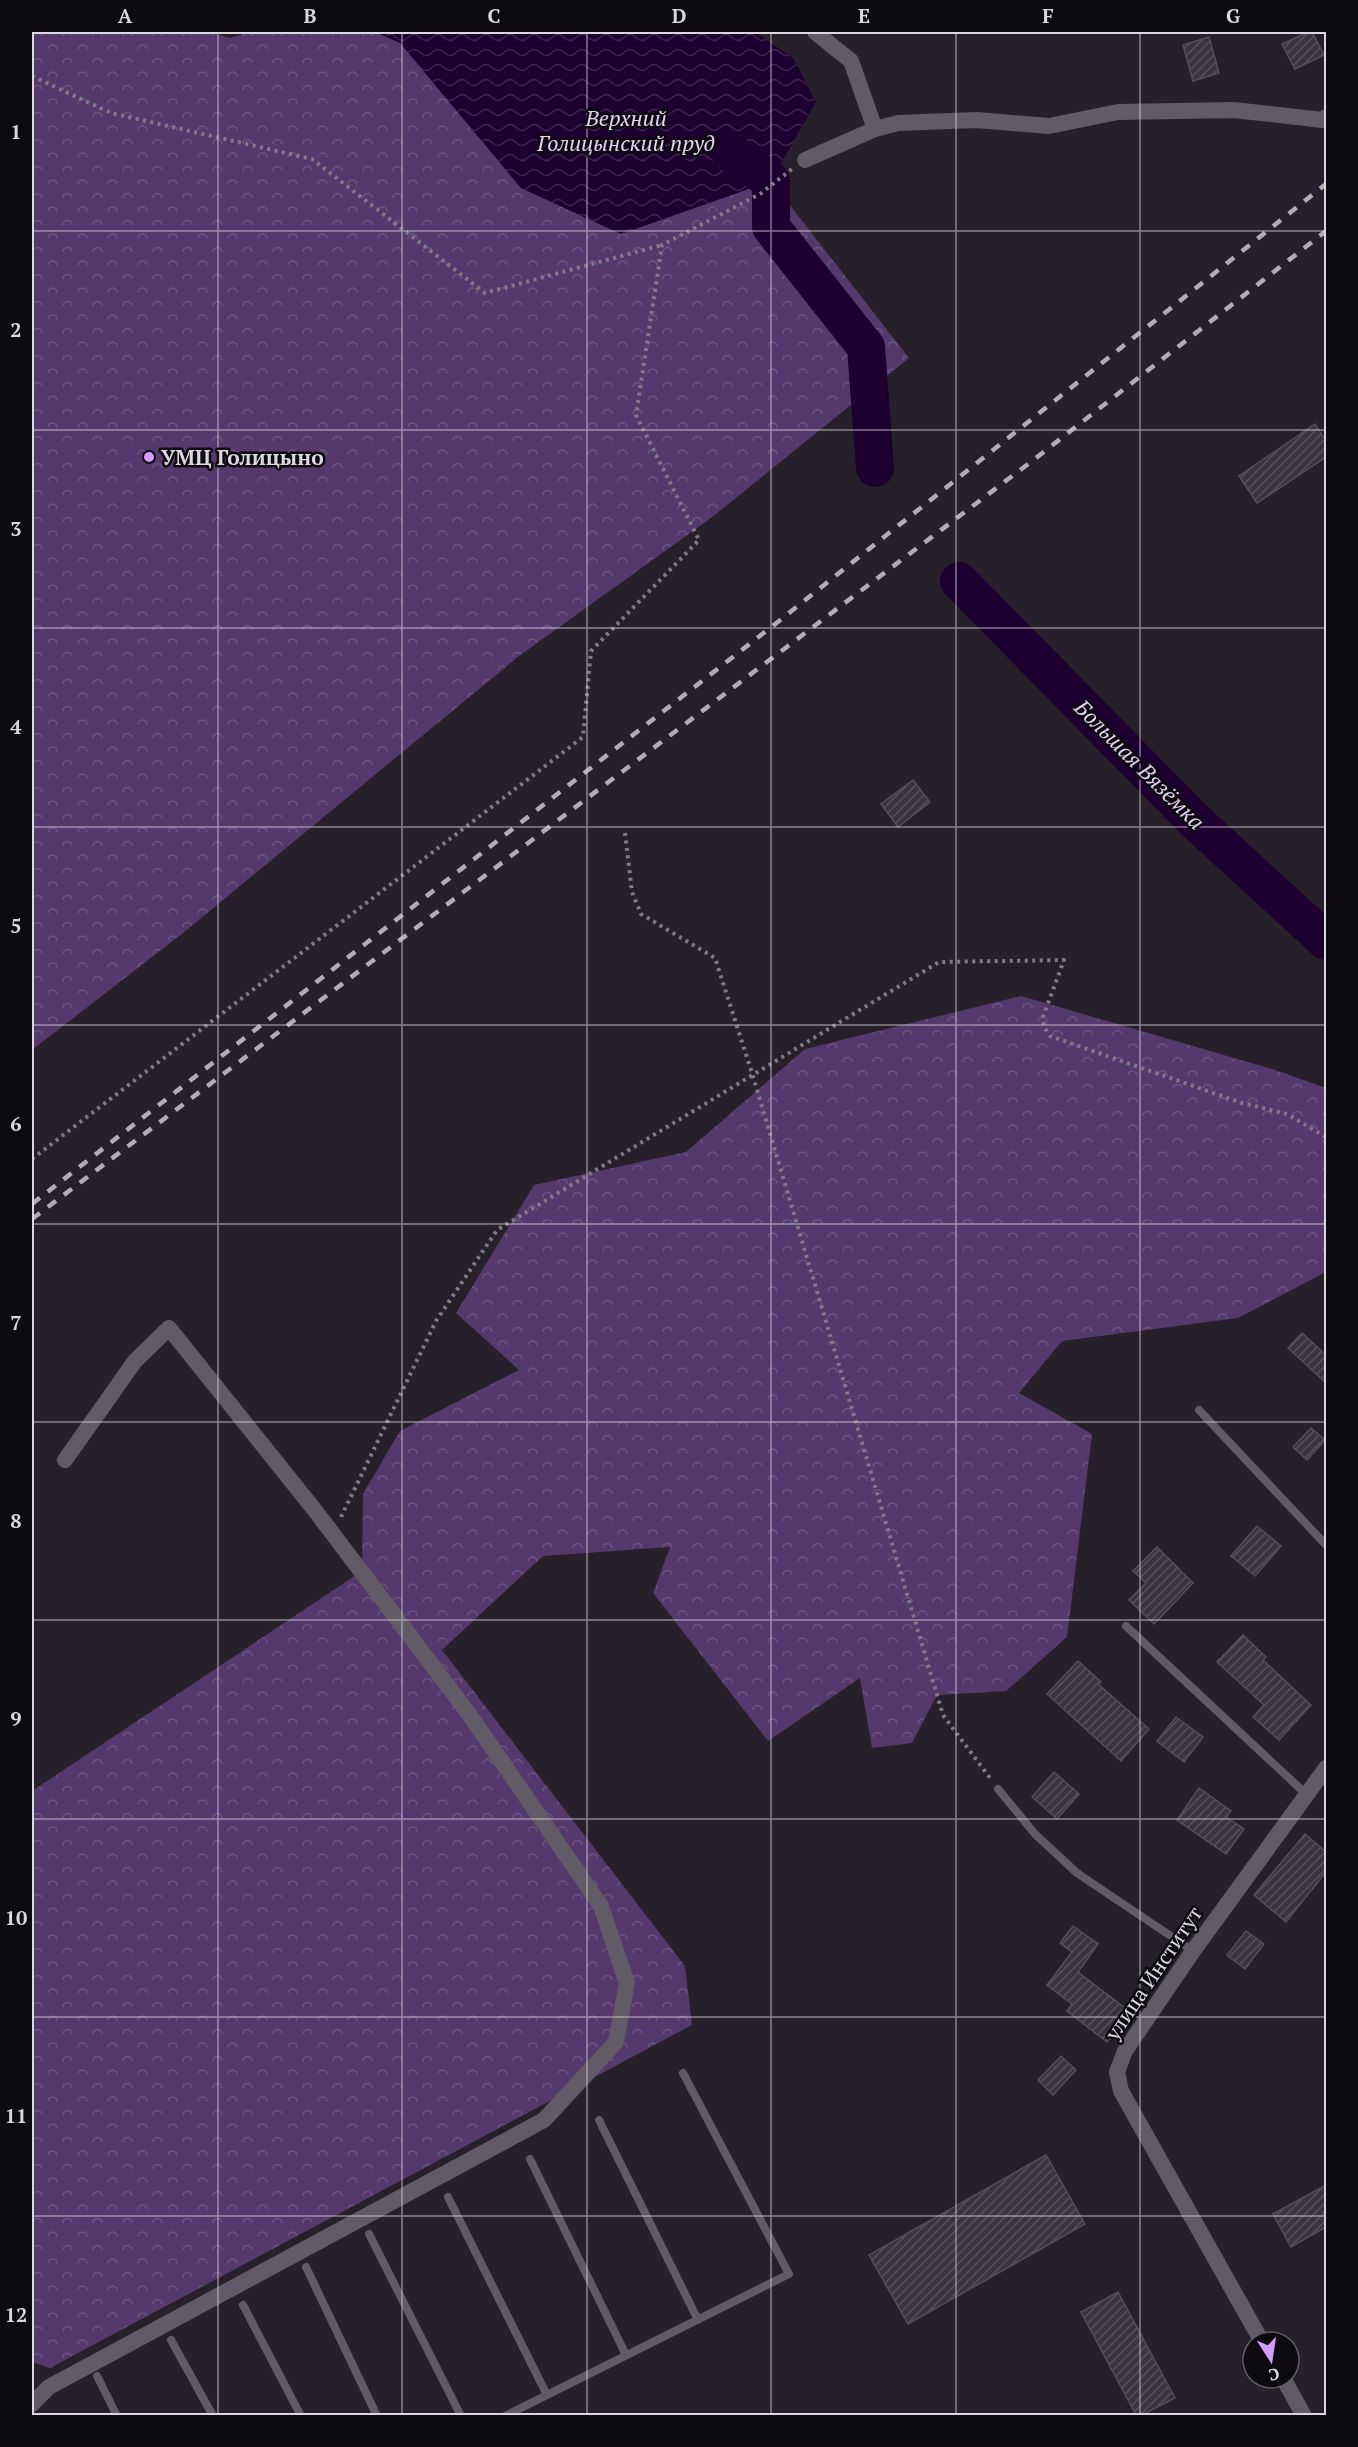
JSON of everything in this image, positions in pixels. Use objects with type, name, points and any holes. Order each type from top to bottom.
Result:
[{"type":"street","points":[[815,32],[851,62],[874,129]]},
{"type":"street","points":[[805,160],[874,129],[898,123],[977,120],[1049,126],[1118,112],[1234,110],[1323,120],[1326,117]]},
{"type":"street","points":[[32,2404],[50,2386],[544,2120],[616,2042],[627,1983],[601,1906],[469,1714],[333,1534],[169,1328],[135,1361],[65,1460]]},
{"type":"street","name":"улица Институт","points":[[1255,2330],[1122,2091],[1116,2072],[1125,2051],[1193,1951],[1326,1768]]},
{"type":"street","points":[[1289,2390],[1304,2415]]},
{"type":"lane","points":[[1199,1410],[1326,1545]]},
{"type":"lane","points":[[1126,1626],[1306,1794]]},
{"type":"lane","points":[[998,1789],[1035,1834],[1077,1873],[1193,1951]]},
{"type":"lane","points":[[504,2415],[789,2274],[683,2073]]},
{"type":"lane","points":[[599,2120],[698,2320]]},
{"type":"lane","points":[[530,2159],[626,2355]]},
{"type":"lane","points":[[448,2197],[547,2395]]},
{"type":"lane","points":[[369,2234],[461,2415]]},
{"type":"lane","points":[[306,2267],[377,2415]]},
{"type":"lane","points":[[243,2305],[301,2415]]},
{"type":"lane","points":[[171,2340],[213,2415]]},
{"type":"lane","points":[[97,2376],[117,2415]]},
{"type":"path","points":[[32,76],[111,113],[312,159],[485,293],[662,245],[760,194],[805,160]]},
{"type":"path","points":[[32,1159],[583,737],[591,651],[699,540],[636,415],[662,245]]},
{"type":"path","points":[[625,833],[632,892],[641,915],[715,958],[752,1073],[942,1715],[998,1789]]},
{"type":"path","points":[[333,1534],[436,1321],[497,1230],[752,1073],[939,962],[1064,960],[1043,1017],[1044,1027],[1050,1036],[1242,1103],[1287,1114],[1326,1137]]},
{"type":"green space","points":[[32,32],[208,32],[230,38],[251,32],[375,32],[400,42],[521,188],[621,234],[771,181],[909,358],[711,518],[519,656],[183,933],[32,1050]]},
{"type":"green space","points":[[1021,996],[1272,1069],[1326,1088],[1326,1272],[1238,1318],[1062,1341],[1019,1393],[1092,1434],[1067,1637],[1006,1691],[937,1695],[912,1743],[872,1748],[860,1678],[768,1741],[653,1593],[670,1547],[543,1556],[442,1650],[685,1966],[692,2025],[50,2368],[32,2362],[32,1791],[362,1571],[363,1494],[400,1431],[519,1370],[456,1313],[534,1185],[686,1152],[805,1049]]},
{"type":"water","name":"Верхний Голицынский пруд","points":[[375,32],[755,32],[794,59],[816,102],[771,181],[621,234],[521,188],[400,43]]},
{"type":"building","points":[[1312,32],[1324,55],[1295,69],[1282,44]]},
{"type":"building","points":[[1209,37],[1219,73],[1193,81],[1183,45]]},
{"type":"building","points":[[1315,424],[1326,441],[1326,457],[1257,503],[1239,476]]},
{"type":"building","points":[[913,780],[930,802],[898,827],[881,804]]},
{"type":"building","points":[[1302,1333],[1326,1355],[1326,1383],[1288,1348]]},
{"type":"building","points":[[1311,1428],[1325,1440],[1307,1460],[1293,1447]]},
{"type":"building","points":[[1257,1526],[1281,1546],[1255,1576],[1231,1556]]},
{"type":"building","points":[[1157,1547],[1193,1583],[1154,1624],[1129,1600],[1146,1583],[1133,1571]]},
{"type":"building","points":[[1243,1635],[1266,1657],[1263,1660],[1311,1705],[1279,1740],[1253,1717],[1264,1705],[1217,1662]]},
{"type":"building","points":[[1078,1661],[1101,1682],[1098,1684],[1149,1729],[1121,1761],[1047,1694]]},
{"type":"building","points":[[1176,1717],[1203,1737],[1184,1762],[1157,1741]]},
{"type":"building","points":[[1054,1772],[1079,1794],[1057,1819],[1032,1797]]},
{"type":"building","points":[[1199,1788],[1231,1811],[1226,1817],[1244,1829],[1226,1854],[1177,1820]]},
{"type":"building","points":[[1305,1834],[1326,1852],[1326,1872],[1286,1922],[1254,1895]]},
{"type":"building","points":[[1073,1926],[1098,1944],[1078,1972],[1130,2012],[1107,2042],[1067,2011],[1072,2004],[1047,1985],[1072,1952],[1060,1943]]},
{"type":"building","points":[[1246,1931],[1264,1944],[1245,1969],[1227,1955]]},
{"type":"building","points":[[1061,2056],[1076,2070],[1053,2095],[1038,2080]]},
{"type":"building","points":[[1046,2155],[1085,2224],[908,2324],[869,2255]]},
{"type":"building","points":[[1326,2185],[1326,2227],[1291,2247],[1273,2214]]},
{"type":"building","points":[[1118,2292],[1175,2398],[1142,2415],[1136,2415],[1081,2312]]},
{"type":"waterway","name":"Большая Вязёмка","points":[[730,152],[771,181],[771,227],[866,347],[875,468]]},
{"type":"waterway","name":"Большая Вязёмка","points":[[959,581],[1194,820],[1326,941]]},
{"type":"railway","points":[[32,1204],[779,621],[1326,184]]},
{"type":"railway","points":[[32,1219],[1036,458],[1326,231]]},
{"type":"place","name":"УМЦ Голицыно","points":[[149,457]]}]
